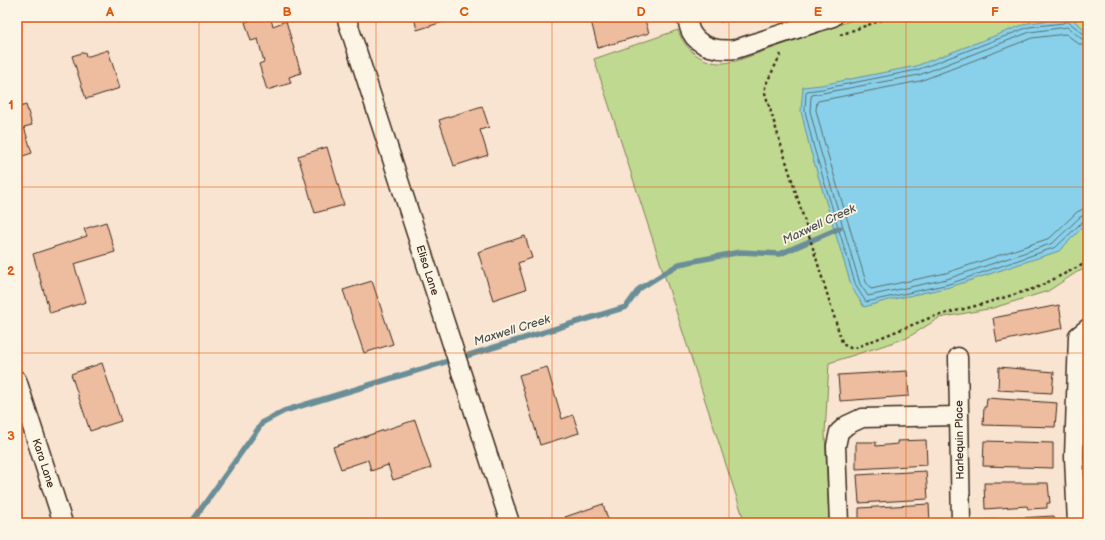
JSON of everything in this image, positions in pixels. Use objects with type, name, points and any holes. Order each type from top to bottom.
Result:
[{"type":"street","name":"Elisa Lane","points":[[346,17],[510,523]]},
{"type":"street","points":[[686,17],[692,33],[700,42],[711,48],[723,50],[736,49],[833,17]]},
{"type":"street","points":[[1077,523],[1074,457],[1078,336],[1088,328]]},
{"type":"street","name":"Harlequin Place","points":[[958,357],[960,523]]},
{"type":"street","name":"Kara Lane","points":[[17,380],[63,523]]},
{"type":"street","points":[[839,523],[836,446],[839,432],[847,425],[862,418],[958,416]]},
{"type":"path","points":[[782,54],[765,86],[765,93],[844,345],[850,348],[857,347],[938,315],[979,305],[1036,288],[1088,262]]},
{"type":"green space","points":[[861,17],[921,17],[932,20],[943,17],[1088,17],[1088,268],[1077,272],[1048,291],[993,308],[939,318],[907,338],[829,363],[825,433],[829,523],[745,523],[594,59],[678,30],[685,43],[695,54],[708,61],[726,63],[736,61]]},
{"type":"water","points":[[1071,18],[1088,32],[1088,222],[1059,251],[950,287],[864,307],[852,288],[810,149],[801,111],[803,87],[821,85],[916,66],[1028,23]]},
{"type":"building","points":[[261,17],[270,17],[273,26],[286,21],[301,73],[289,77],[291,83],[267,90],[259,64],[264,62],[258,39],[251,41],[245,22]]},
{"type":"building","points":[[414,17],[448,17],[449,20],[417,30]]},
{"type":"building","points":[[590,17],[644,17],[649,33],[598,48]]},
{"type":"building","points":[[719,17],[738,17],[720,22]]},
{"type":"building","points":[[108,50],[120,88],[86,99],[72,56],[85,52],[86,57]]},
{"type":"building","points":[[26,105],[32,125],[24,127],[32,153],[17,158],[17,108]]},
{"type":"building","points":[[482,106],[489,127],[480,130],[488,155],[454,166],[439,120]]},
{"type":"building","points":[[327,147],[344,205],[315,213],[298,156]]},
{"type":"building","points":[[106,222],[115,252],[74,264],[86,302],[50,313],[33,254],[87,236],[84,229]]},
{"type":"building","points":[[525,236],[532,258],[518,263],[526,289],[493,300],[478,252]]},
{"type":"building","points":[[372,281],[393,344],[364,353],[343,290]]},
{"type":"building","points":[[1059,305],[1063,328],[997,342],[993,318]]},
{"type":"building","points":[[102,363],[121,421],[90,431],[71,374]]},
{"type":"building","points":[[547,367],[562,419],[573,415],[579,433],[540,445],[519,375]]},
{"type":"building","points":[[999,367],[1054,372],[1052,393],[998,390]]},
{"type":"building","points":[[907,371],[909,396],[840,401],[838,375]]},
{"type":"building","points":[[987,398],[1057,403],[1055,427],[983,425],[984,407],[986,407]]},
{"type":"building","points":[[415,420],[431,468],[393,480],[388,465],[371,471],[368,460],[341,469],[333,447]]},
{"type":"building","points":[[926,440],[927,465],[856,469],[856,442],[876,442],[876,446],[898,444],[897,441]]},
{"type":"building","points":[[984,441],[1053,443],[1053,468],[983,466]]},
{"type":"building","points":[[926,471],[928,499],[859,503],[857,475]]},
{"type":"building","points":[[984,483],[1048,483],[1050,503],[1047,503],[1047,508],[1028,509],[1027,506],[985,509]]},
{"type":"building","points":[[603,504],[609,523],[567,523],[565,517]]},
{"type":"building","points":[[929,504],[930,523],[859,523],[859,508]]},
{"type":"building","points":[[1054,516],[1055,523],[985,523],[985,520]]},
{"type":"waterway","name":"Maxwell Creek","points":[[466,356],[626,307],[639,289],[679,264],[740,252],[780,254],[840,228]]},
{"type":"waterway","name":"Maxwell Creek","points":[[191,523],[263,422],[284,411],[445,362]]}]
